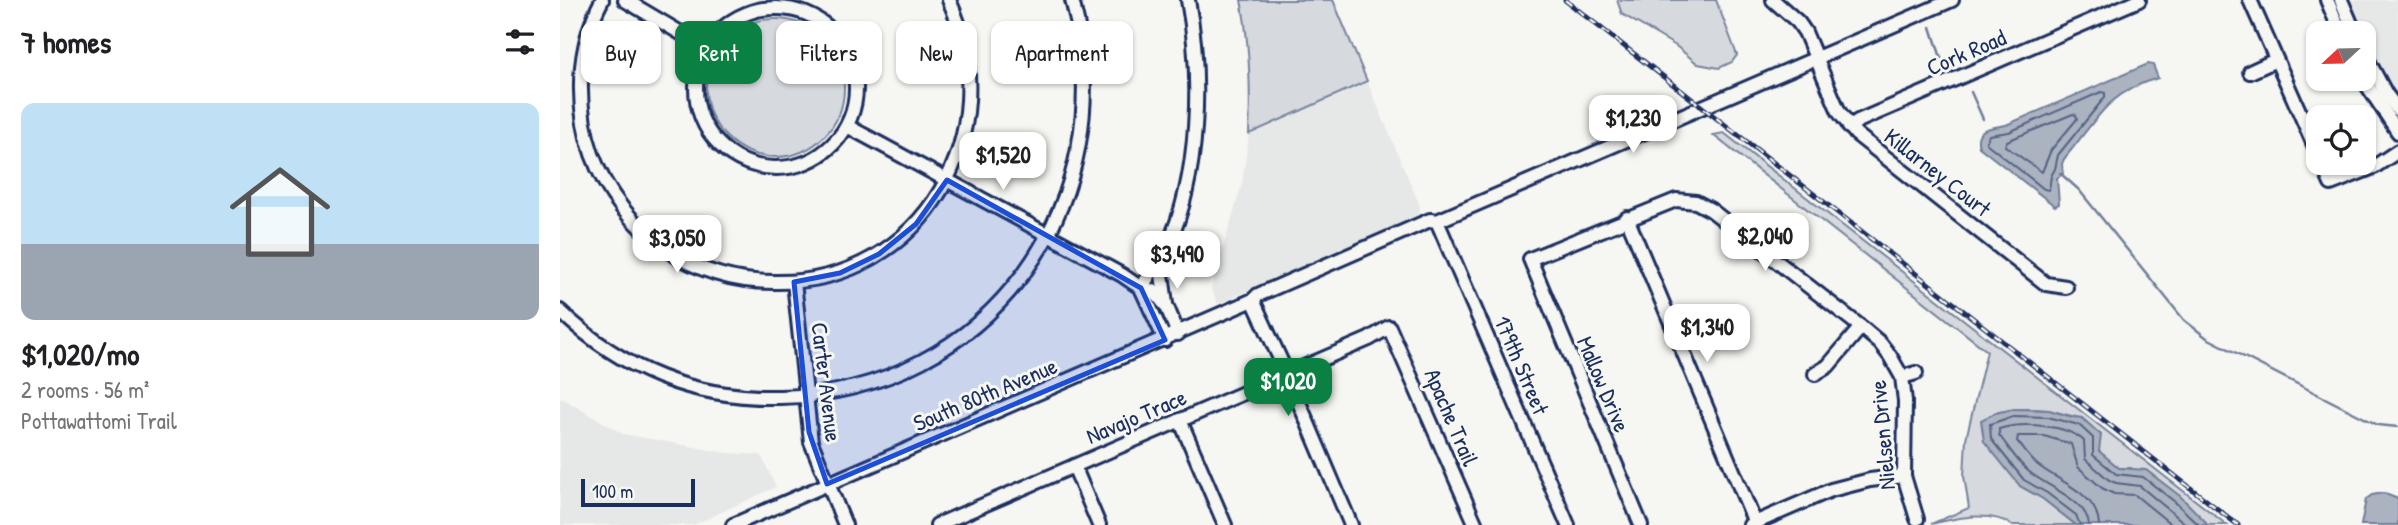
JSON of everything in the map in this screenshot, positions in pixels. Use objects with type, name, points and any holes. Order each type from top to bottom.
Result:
[{"type":"street","points":[[602,0],[587,40],[581,95],[584,125],[590,147],[611,193],[631,219],[653,240],[700,268],[749,281],[794,282],[821,279],[840,273],[879,254],[916,224],[947,180],[962,143],[970,96],[965,46],[949,0]]},
{"type":"street","points":[[625,0],[675,30]]},
{"type":"street","points":[[560,311],[617,355],[656,376],[696,390],[748,398],[807,397],[857,388],[913,367],[946,348],[988,315],[1011,290],[1049,235],[1068,188],[1081,134],[1084,67],[1080,29],[1072,0]]},
{"type":"street","points":[[1178,334],[1167,307],[1162,274],[1184,193],[1195,130],[1196,61],[1188,0]]},
{"type":"street","name":"Killarney Court","points":[[1773,0],[1798,22],[1839,112],[1849,127],[2046,284],[2066,287]]},
{"type":"street","name":"South 80th Avenue","points":[[733,525],[1165,340],[1253,300],[1258,295],[1430,220],[1437,220],[1952,0]]},
{"type":"street","name":"Cork Road","points":[[1849,127],[2139,0]]},
{"type":"street","points":[[2250,0],[2306,127]]},
{"type":"street","points":[[2327,0],[2336,21]]},
{"type":"street","points":[[2341,0],[2351,21]]},
{"type":"street","points":[[696,84],[696,97],[710,135],[731,155],[745,163],[765,168],[788,168],[807,163],[830,148],[847,126],[857,87],[852,62],[833,31],[812,16],[788,9],[766,8],[733,21]]},
{"type":"street","points":[[2250,72],[2276,60]]},
{"type":"street","points":[[2376,75],[2398,110]]},
{"type":"street","points":[[2369,91],[2398,132]]},
{"type":"street","points":[[847,126],[1141,288],[1154,291],[1167,307]]},
{"type":"street","points":[[2376,166],[2398,150]]},
{"type":"street","points":[[2327,175],[2331,184],[2354,175]]},
{"type":"street","name":"Nielsen Drive","points":[[1530,259],[1676,200],[1688,200],[1704,205],[1861,327],[1885,349],[1902,377],[1905,401],[1904,476],[1917,519]]},
{"type":"street","points":[[1628,218],[1752,524],[1831,490],[1870,480],[1904,476]]},
{"type":"street","name":"179th Street","points":[[1437,220],[1568,525]]},
{"type":"street","points":[[1141,288],[1167,249]]},
{"type":"street","name":"Mallow Drive","points":[[1530,259],[1641,525]]},
{"type":"street","name":"Carter Avenue","points":[[794,282],[811,442],[845,525]]},
{"type":"street","points":[[1141,288],[1165,340]]},
{"type":"street","points":[[1253,300],[1351,525]]},
{"type":"street","name":"Navajo Trace","points":[[937,525],[1369,339],[1389,327]]},
{"type":"street","name":"Apache Trail","points":[[1389,327],[1476,525]]},
{"type":"street","points":[[1815,374],[1828,366],[1861,327]]},
{"type":"street","points":[[1902,377],[1916,373]]},
{"type":"street","points":[[1180,420],[1225,525]]},
{"type":"street","points":[[1074,466],[1099,525]]},
{"type":"highlighted area","points":[[947,180],[1141,288],[1165,340],[827,484],[809,432],[794,282],[840,273],[879,254],[916,224]]},
{"type":"shaded area","points":[[1241,0],[1333,0],[1367,81],[1249,134],[1249,67]]},
{"type":"shaded area","points":[[1617,0],[1716,0],[1737,55],[1732,62],[1719,68],[1698,64],[1676,46],[1622,14]]},
{"type":"shaded area","points":[[2340,0],[2398,0],[2398,113],[2376,76],[2376,21],[2349,21]]},
{"type":"shaded area","points":[[761,20],[792,21],[776,21],[776,84],[844,84],[843,102],[833,127],[814,146],[789,156],[761,156],[736,146],[717,127],[707,102],[706,84],[762,84],[762,21],[758,21]]},
{"type":"shaded area","points":[[1367,81],[1420,206],[1418,217],[1218,304],[1211,289],[1242,184],[1249,134]]},
{"type":"shaded area","points":[[1724,133],[2227,525],[2207,525],[2204,520],[2131,468],[2119,468],[2098,451],[2082,418],[2048,410],[2028,409],[1995,413],[2020,486],[2043,499],[2076,525],[2013,525],[2004,520],[1983,517],[1931,524],[1969,508],[1964,476],[1966,439],[1987,351],[1713,135]]},
{"type":"shaded area","points":[[560,397],[623,434],[727,453],[761,455],[776,487],[693,525],[560,525]]},
{"type":"water","points":[[2148,64],[2153,65],[2158,78],[2126,91],[2114,100],[2094,120],[2064,159],[2063,174],[2057,178],[2059,204],[2055,206],[1979,147],[1979,136],[1985,130],[2006,125]]},
{"type":"water","points":[[2014,409],[2049,410],[2082,418],[2101,435],[2099,451],[2119,468],[2146,470],[2180,496],[2207,525],[2076,525],[2043,499],[2020,486],[1984,441],[1981,420],[1995,413]]},
{"type":"water","points":[[2383,493],[2398,499],[2398,525],[2361,525],[2366,499]]},
{"type":"waterway","points":[[1931,27],[1943,64]]},
{"type":"waterway","points":[[1971,92],[1983,119]]},
{"type":"waterway","points":[[2060,173],[2079,190],[2184,320],[2207,338],[2378,425],[2398,427]]},
{"type":"railway","points":[[1565,0],[2238,525]]}]
